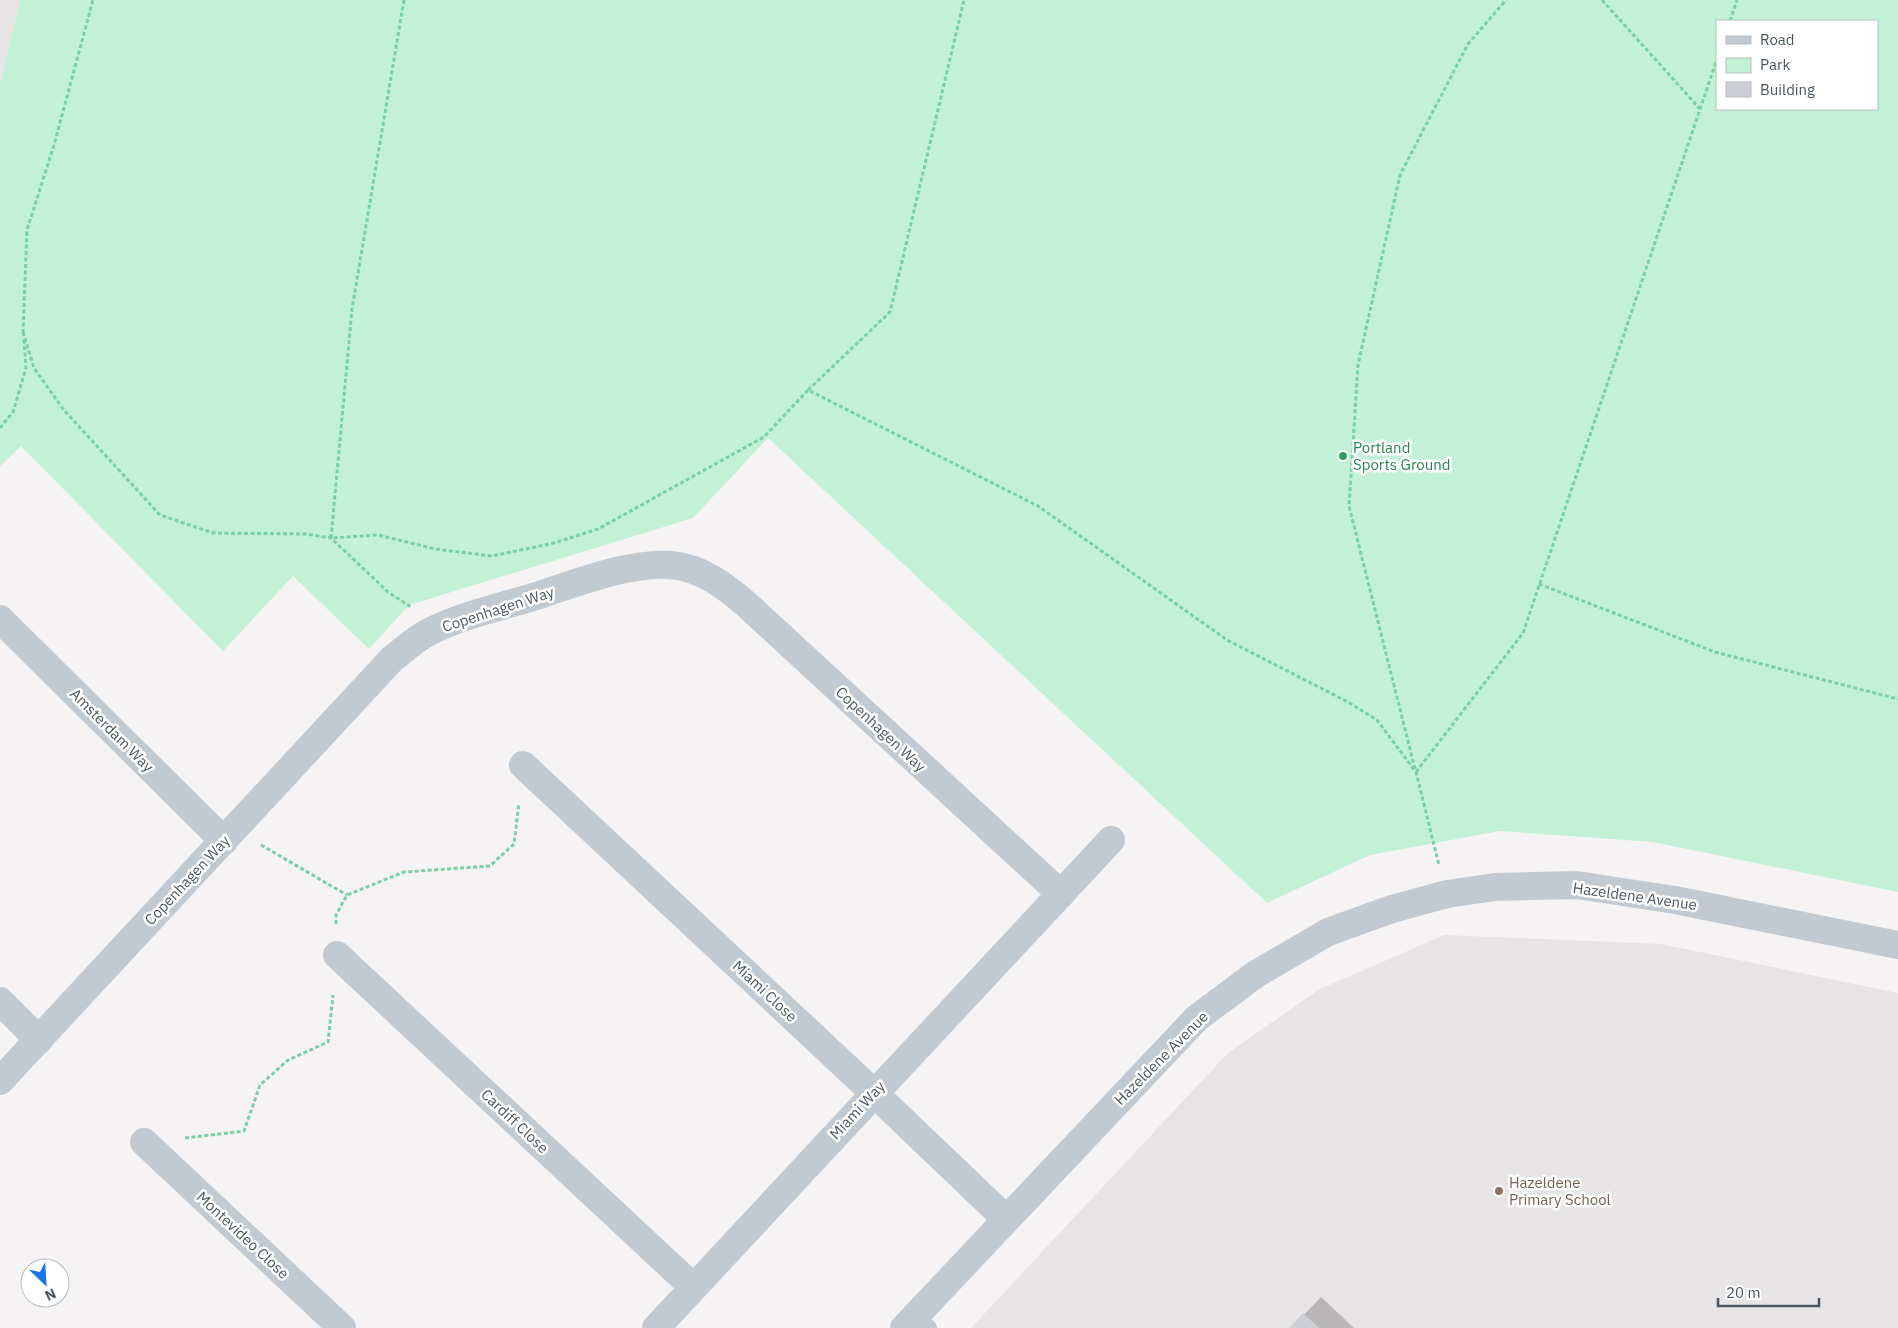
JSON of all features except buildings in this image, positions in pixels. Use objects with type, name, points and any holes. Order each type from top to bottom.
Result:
[{"type":"street","name":"Copenhagen Way","points":[[0,1081],[392,659],[410,644],[428,632],[464,618],[609,574],[645,566],[671,565],[701,572],[720,582],[1061,894]]},
{"type":"street","name":"Amsterdam Way","points":[[0,619],[224,842]]},
{"type":"street","name":"Miami Close","points":[[522,765],[874,1093],[1006,1219]]},
{"type":"street","name":"Miami Way","points":[[656,1328],[1111,840]]},
{"type":"street","name":"Hazeldene Avenue","points":[[916,1324],[1006,1219],[1196,1018],[1256,974],[1328,932],[1392,909],[1447,894],[1495,888],[1577,885],[1675,900],[1898,945]]},
{"type":"street","name":"Cardiff Close","points":[[338,955],[693,1287]]},
{"type":"street","points":[[0,1001],[39,1040]]},
{"type":"street","name":"Montevideo Close","points":[[144,1142],[342,1328]]},
{"type":"path","points":[[0,428],[13,412],[26,368],[23,332],[27,230],[54,145],[93,0]]},
{"type":"path","points":[[331,538],[352,309],[404,0]]},
{"type":"path","points":[[23,332],[34,368],[63,409],[160,515],[212,533],[306,534],[331,538],[378,535],[435,549],[492,556],[562,540],[598,528],[764,438],[808,390],[890,312],[964,0]]},
{"type":"path","points":[[1447,894],[1349,506],[1358,365],[1400,175],[1468,44],[1506,0]]},
{"type":"path","points":[[1602,0],[1700,109]]},
{"type":"path","points":[[1730,20],[1737,0]]},
{"type":"path","points":[[1416,772],[1523,633],[1716,62]]},
{"type":"path","points":[[808,390],[1038,506],[1227,640],[1348,702],[1378,720],[1416,772]]},
{"type":"path","points":[[331,538],[388,592],[409,605],[428,632]]},
{"type":"path","points":[[1539,584],[1715,652],[1898,699]]},
{"type":"path","points":[[144,1142],[244,1131],[260,1085],[288,1060],[328,1042],[338,955],[336,915],[347,895],[404,872],[490,866],[514,844],[522,765]]},
{"type":"path","points":[[224,842],[260,844],[347,895]]},
{"type":"shaded area","points":[[0,0],[20,0],[0,85]]},
{"type":"shaded area","name":"Hazeldene Primary School","points":[[1444,935],[1661,944],[1898,993],[1898,1328],[971,1328],[1227,1054],[1318,990]]},
{"type":"green space","name":"Portland Sports Ground","points":[[20,0],[1898,0],[1898,892],[1653,842],[1500,831],[1370,855],[1267,903],[768,438],[693,518],[409,605],[369,649],[293,576],[223,651],[21,446],[0,466],[0,85]]},
{"type":"place","name":"Portland Sports Ground","points":[[1343,456]]},
{"type":"place","name":"Hazeldene Primary School","points":[[1499,1191]]}]
